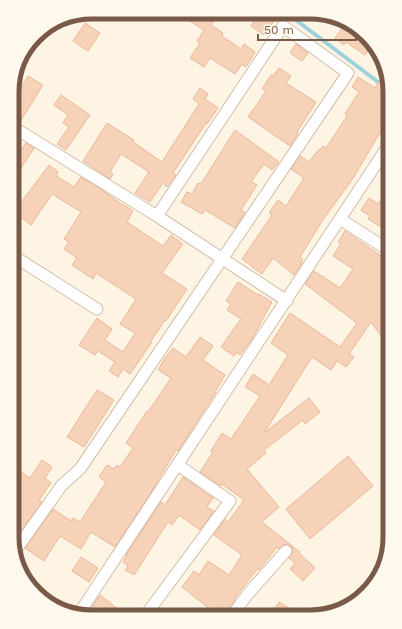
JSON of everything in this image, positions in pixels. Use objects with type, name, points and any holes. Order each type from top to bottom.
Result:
[{"type":"street","points":[[20,544],[62,485],[80,469],[348,73],[283,26],[157,216]]},
{"type":"street","points":[[19,131],[157,216],[287,301]]},
{"type":"street","points":[[82,609],[178,466],[383,154]]},
{"type":"street","points":[[340,219],[383,247]]},
{"type":"street","points":[[19,259],[97,308]]},
{"type":"street","points":[[149,610],[230,501],[178,466]]},
{"type":"street","points":[[236,610],[247,595],[286,551]]},
{"type":"building","points":[[186,19],[215,19],[211,25],[223,33],[222,36],[241,49],[244,44],[255,52],[246,67],[242,64],[235,74],[210,58],[204,67],[190,58],[200,43],[197,41],[204,30]]},
{"type":"building","points":[[256,19],[275,19],[264,35],[251,26]]},
{"type":"building","points":[[85,23],[100,33],[88,51],[73,41]]},
{"type":"building","points":[[343,27],[355,34],[369,49],[365,55],[346,42],[344,45],[335,38]]},
{"type":"building","points":[[296,44],[308,53],[302,61],[290,53]]},
{"type":"building","points":[[279,68],[291,76],[286,83],[316,102],[290,146],[248,117],[266,91],[262,89],[271,75],[273,76]]},
{"type":"building","points":[[28,76],[43,85],[20,122],[19,121],[19,91]]},
{"type":"building","points":[[358,77],[375,88],[382,77],[383,129],[352,180],[324,218],[300,257],[303,260],[301,262],[302,263],[294,275],[273,258],[262,274],[242,259],[272,215],[269,213],[278,200],[286,206],[304,178],[291,169],[300,156],[309,162],[319,149],[320,150],[323,146],[326,148],[347,116],[345,114],[359,92],[352,87]]},
{"type":"building","points":[[200,88],[208,94],[205,99],[218,108],[207,124],[206,123],[173,173],[176,175],[167,187],[163,183],[150,202],[135,193],[149,172],[121,154],[110,172],[113,174],[110,179],[83,161],[107,123],[134,140],[133,142],[162,162],[199,104],[193,99]]},
{"type":"building","points":[[61,95],[90,115],[66,150],[57,144],[69,127],[63,123],[68,115],[54,105]]},
{"type":"building","points":[[235,130],[279,162],[272,170],[264,164],[251,182],[257,185],[241,210],[245,212],[235,228],[205,210],[202,214],[181,202],[187,192],[192,194],[198,183],[201,184]]},
{"type":"building","points":[[26,143],[34,148],[19,172],[19,153]]},
{"type":"building","points":[[49,165],[58,172],[56,176],[74,187],[81,177],[133,211],[127,222],[163,246],[171,235],[183,244],[162,273],[187,289],[130,374],[123,369],[118,377],[109,371],[115,362],[98,351],[95,355],[79,345],[97,318],[112,329],[105,340],[123,352],[135,333],[120,324],[136,299],[96,273],[93,279],[72,265],[77,258],[64,249],[69,242],[64,239],[81,212],[52,194],[31,225],[19,216],[19,205]]},
{"type":"building","points":[[383,197],[383,228],[368,219],[370,216],[361,210],[369,198],[378,204]]},
{"type":"building","points":[[345,231],[383,257],[383,308],[381,311],[383,314],[383,334],[381,336],[371,322],[349,354],[354,357],[346,367],[337,361],[331,370],[312,357],[264,433],[309,398],[320,412],[305,424],[303,420],[264,450],[266,453],[247,469],[279,507],[262,522],[300,552],[299,553],[315,568],[303,581],[290,569],[295,563],[289,558],[293,552],[291,546],[284,544],[279,549],[277,547],[259,570],[258,568],[234,599],[235,600],[229,610],[211,610],[182,587],[194,571],[199,575],[208,561],[229,575],[242,555],[214,535],[225,519],[228,522],[244,500],[222,484],[221,486],[200,472],[213,452],[211,451],[222,433],[231,439],[260,396],[245,387],[253,374],[269,385],[288,355],[271,343],[290,313],[340,347],[357,323],[305,284],[314,271],[340,288],[353,269],[333,256],[341,244],[338,242]]},
{"type":"building","points":[[238,282],[272,302],[252,339],[240,355],[236,352],[234,356],[221,347],[241,319],[227,310],[231,304],[226,301]]},
{"type":"building","points":[[200,337],[213,346],[203,360],[225,375],[216,392],[178,451],[176,450],[150,494],[115,547],[91,532],[81,549],[60,536],[44,561],[25,548],[53,509],[71,521],[73,518],[80,522],[106,482],[99,477],[107,465],[114,469],[117,465],[120,467],[133,448],[126,443],[171,378],[158,370],[165,358],[173,348],[186,357]]},
{"type":"building","points":[[97,390],[114,400],[84,447],[67,437]]},
{"type":"building","points":[[348,456],[373,486],[310,539],[286,509]]},
{"type":"building","points":[[42,460],[52,467],[45,478],[51,483],[39,500],[42,502],[19,534],[19,471],[30,478]]},
{"type":"building","points":[[183,477],[213,498],[207,507],[214,511],[200,530],[179,515],[172,525],[168,522],[134,575],[125,570],[128,566],[123,562],[126,555],[161,502],[165,505]]},
{"type":"building","points":[[81,557],[98,568],[89,582],[72,571]]},
{"type":"building","points":[[100,595],[120,610],[94,610],[91,608]]},
{"type":"building","points":[[279,602],[292,610],[274,610]]},
{"type":"waterway","points":[[295,19],[382,85]]}]
